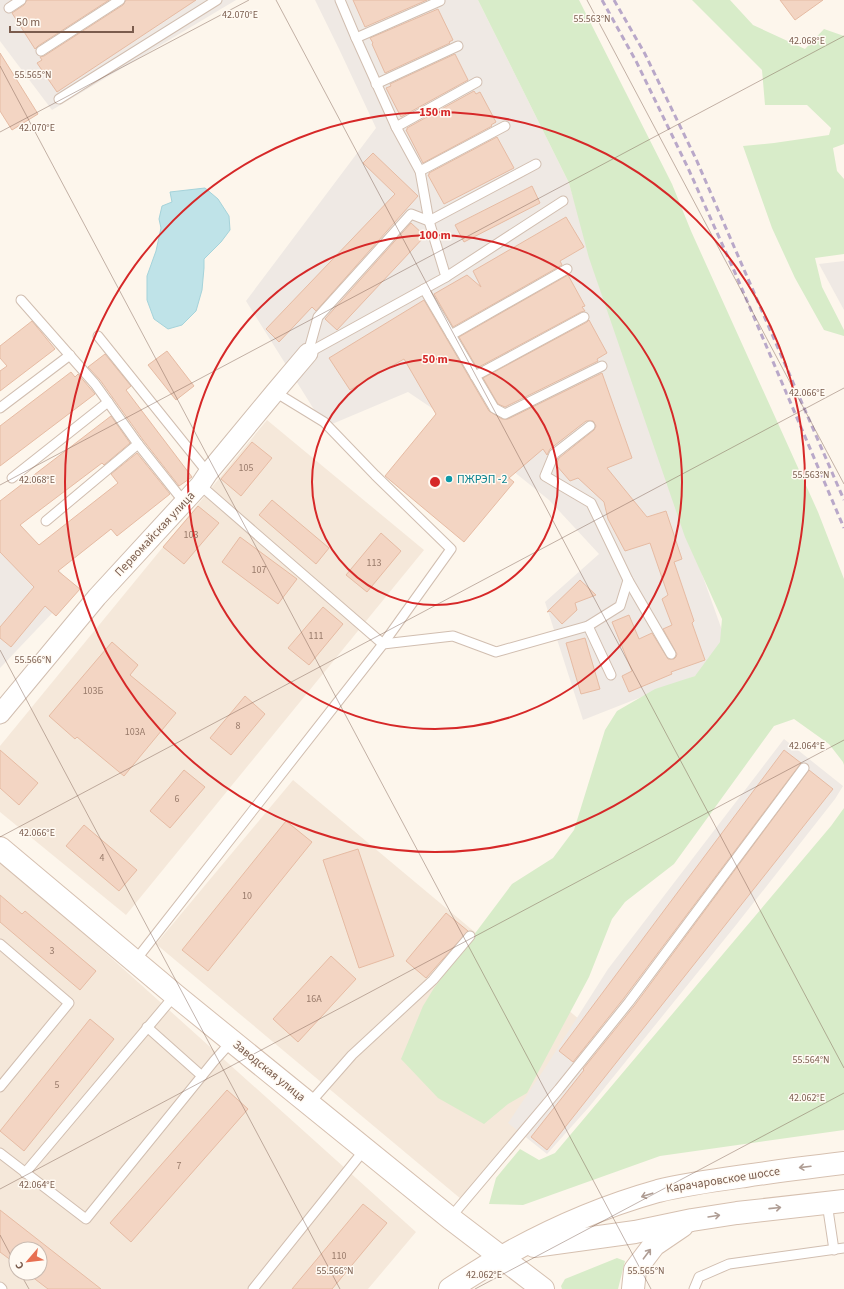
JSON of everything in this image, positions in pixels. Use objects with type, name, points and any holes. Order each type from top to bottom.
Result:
[{"type":"street","name":"Первомайская улица","points":[[0,714],[97,597],[204,479],[308,354]]},
{"type":"street","name":"Заводская улица","points":[[0,848],[232,1041],[450,1218],[509,1252],[543,1289]]},
{"type":"street","name":"Карачаровское шоссе","points":[[450,1289],[479,1269],[552,1230],[591,1213],[658,1191],[712,1180],[844,1163]]},
{"type":"street","points":[[509,1252],[594,1237],[635,1232],[737,1212],[835,1202]]},
{"type":"street","points":[[591,1213],[584,1220],[583,1227],[586,1233],[594,1237]]},
{"type":"street","points":[[633,1289],[635,1270],[654,1245],[692,1220]]},
{"type":"lane","points":[[9,8],[22,0]]},
{"type":"lane","points":[[40,51],[120,0]]},
{"type":"lane","points":[[59,98],[217,0]]},
{"type":"lane","points":[[340,0],[396,128],[420,171],[429,221],[446,276]]},
{"type":"lane","points":[[356,38],[440,1]]},
{"type":"lane","points":[[376,84],[458,46]]},
{"type":"lane","points":[[396,128],[477,82]]},
{"type":"lane","points":[[420,171],[505,126]]},
{"type":"lane","points":[[308,354],[318,317],[411,214],[429,221],[536,164]]},
{"type":"lane","points":[[308,354],[446,276],[563,201]]},
{"type":"lane","points":[[451,335],[567,269]]},
{"type":"lane","points":[[424,289],[494,408],[505,414],[602,366]]},
{"type":"lane","points":[[21,300],[95,384],[138,444],[184,502]]},
{"type":"lane","points":[[475,376],[584,317]]},
{"type":"lane","points":[[98,336],[204,479],[383,644],[453,636],[496,652],[588,626],[620,606],[628,580]]},
{"type":"lane","points":[[0,408],[70,356]]},
{"type":"lane","points":[[135,961],[383,644],[451,549],[324,422],[275,392]]},
{"type":"lane","points":[[12,478],[108,402]]},
{"type":"lane","points":[[590,426],[554,454],[545,476],[591,503],[628,580],[671,654]]},
{"type":"lane","points":[[46,521],[138,444]]},
{"type":"lane","points":[[588,626],[611,675]]},
{"type":"lane","points":[[450,1218],[559,1090],[629,1002],[804,768]]},
{"type":"lane","points":[[309,1104],[352,1055],[433,980],[470,936]]},
{"type":"lane","points":[[0,944],[69,1003],[0,1087]]},
{"type":"lane","points":[[25,1173],[175,994]]},
{"type":"lane","points":[[146,1028],[202,1076]]},
{"type":"lane","points":[[0,1154],[86,1219],[232,1041]]},
{"type":"lane","points":[[253,1289],[365,1149]]},
{"type":"lane","points":[[834,1250],[835,1202]]},
{"type":"lane","points":[[694,1289],[699,1277],[729,1264],[844,1248]]},
{"type":"shaded area","points":[[0,0],[236,0],[52,110],[0,41]]},
{"type":"shaded area","points":[[315,0],[478,0],[569,183],[598,283],[733,661],[583,720],[545,602],[599,554],[549,500],[451,421],[408,392],[325,427],[246,301],[376,128]]},
{"type":"shaded area","points":[[844,261],[844,310],[819,264]]},
{"type":"shaded area","points":[[267,420],[424,550],[126,915],[0,812],[0,746]]},
{"type":"shaded area","points":[[0,500],[75,589],[0,668]]},
{"type":"shaded area","points":[[784,739],[843,786],[835,799],[736,925],[589,1107],[547,1154],[508,1123],[608,969]]},
{"type":"shaded area","points":[[293,780],[598,1035],[461,1199],[156,944]]},
{"type":"shaded area","points":[[0,858],[416,1232],[368,1289],[0,1289]]},
{"type":"green space","points":[[478,0],[579,0],[672,184],[691,231],[818,512],[844,579],[844,765],[829,744],[794,719],[774,726],[674,864],[625,902],[612,919],[589,977],[527,1093],[508,1104],[484,1124],[438,1098],[401,1059],[423,1006],[434,988],[512,884],[553,858],[574,830],[605,730],[617,711],[655,689],[695,676],[720,642],[722,619],[685,537],[589,258],[569,183]]},
{"type":"green space","points":[[692,0],[730,0],[753,25],[805,49],[824,29],[844,36],[844,144],[833,148],[837,171],[844,179],[844,254],[815,258],[822,287],[844,330],[844,336],[824,330],[795,278],[772,228],[743,146],[829,135],[831,128],[807,105],[765,105],[762,70]]},
{"type":"green space","points":[[844,808],[844,1130],[660,1156],[523,1205],[489,1204],[496,1178],[520,1149],[539,1160],[555,1153],[831,826]]},
{"type":"green space","points":[[617,1258],[625,1261],[618,1289],[562,1289],[561,1286],[565,1279]]},
{"type":"water","points":[[205,188],[218,199],[229,216],[230,230],[221,242],[204,259],[202,290],[196,311],[182,325],[168,329],[154,319],[147,300],[147,276],[156,251],[161,228],[159,219],[162,206],[172,202],[170,192]]},
{"type":"building","points":[[27,0],[109,0],[35,49],[12,13],[24,5]]},
{"type":"building","points":[[126,0],[196,0],[57,92],[37,63],[42,60],[40,57],[44,56],[123,5]]},
{"type":"building","points":[[353,0],[427,0],[365,27]]},
{"type":"building","points":[[780,0],[823,0],[795,20]]},
{"type":"building","points":[[438,9],[453,40],[449,42],[450,43],[385,73],[370,38]]},
{"type":"building","points":[[0,53],[38,114],[12,130],[0,111]]},
{"type":"building","points":[[455,54],[468,80],[401,117],[386,88],[391,86],[390,84]]},
{"type":"building","points":[[474,91],[476,94],[480,92],[496,122],[491,125],[492,126],[423,163],[406,130],[407,128]]},
{"type":"building","points":[[497,137],[514,168],[444,204],[428,175],[429,173]]},
{"type":"building","points":[[373,153],[418,196],[316,311],[312,307],[279,342],[266,329],[395,194],[363,163]]},
{"type":"building","points":[[532,186],[540,203],[464,242],[455,225]]},
{"type":"building","points":[[566,217],[584,247],[560,261],[562,265],[453,327],[434,294],[467,275],[481,287],[473,271]]},
{"type":"building","points":[[411,223],[425,236],[337,330],[325,319]]},
{"type":"building","points":[[568,275],[585,306],[582,307],[585,311],[477,368],[459,337]]},
{"type":"building","points":[[424,300],[489,411],[502,419],[508,419],[602,373],[632,458],[607,468],[647,517],[666,511],[682,559],[674,562],[694,621],[692,623],[705,660],[671,672],[672,674],[629,692],[622,676],[632,671],[612,622],[629,615],[639,639],[652,633],[668,659],[674,659],[677,654],[663,629],[672,625],[662,599],[668,595],[650,543],[625,551],[608,519],[604,502],[578,478],[570,481],[556,465],[559,458],[594,430],[596,426],[593,421],[586,421],[550,449],[547,455],[543,449],[509,478],[514,482],[464,542],[385,476],[436,414],[404,359],[350,390],[329,358]]},
{"type":"building","points":[[589,320],[607,353],[597,359],[598,361],[505,407],[498,404],[483,378]]},
{"type":"building","points":[[32,321],[55,349],[0,391],[0,371],[7,366],[0,358],[0,346]]},
{"type":"building","points":[[167,351],[194,386],[176,400],[148,365]]},
{"type":"building","points":[[105,354],[131,386],[126,390],[192,477],[179,486],[143,440],[100,380],[88,367]]},
{"type":"building","points":[[71,372],[75,377],[78,374],[95,394],[0,466],[0,426]]},
{"type":"building","points":[[111,416],[130,443],[104,465],[102,463],[20,525],[39,545],[118,483],[111,474],[137,453],[170,494],[117,536],[111,529],[58,571],[80,589],[56,616],[45,606],[11,647],[0,638],[0,627],[34,587],[0,552],[0,501]]},
{"type":"building","points":[[252,442],[272,458],[241,496],[221,479]]},
{"type":"building","points":[[272,500],[329,548],[316,564],[259,515]]},
{"type":"building","points":[[198,506],[219,523],[184,564],[163,547]]},
{"type":"building","points":[[381,533],[401,551],[367,592],[346,575]]},
{"type":"building","points":[[240,537],[297,579],[278,604],[222,562]]},
{"type":"building","points":[[580,580],[596,595],[575,603],[577,610],[562,624],[550,611],[547,612]]},
{"type":"building","points":[[323,607],[343,624],[309,665],[288,648]]},
{"type":"building","points":[[585,638],[600,689],[581,694],[566,643]]},
{"type":"building","points":[[112,642],[138,665],[130,675],[176,713],[124,776],[77,737],[75,739],[49,716]]},
{"type":"building","points":[[245,696],[265,714],[231,755],[210,738]]},
{"type":"building","points":[[0,750],[38,783],[19,805],[0,788]]},
{"type":"building","points":[[784,750],[801,763],[624,998],[573,1062],[559,1051]]},
{"type":"building","points":[[184,770],[205,787],[170,828],[150,811]]},
{"type":"building","points":[[809,770],[833,789],[547,1150],[531,1137],[634,1006]]},
{"type":"building","points":[[286,821],[312,842],[208,971],[182,950]]},
{"type":"building","points":[[84,825],[137,870],[119,891],[66,846]]},
{"type":"building","points":[[358,849],[394,956],[359,968],[323,860]]},
{"type":"building","points":[[0,895],[22,914],[25,911],[96,971],[80,990],[0,922]]},
{"type":"building","points":[[446,913],[468,931],[426,978],[406,961]]},
{"type":"building","points":[[331,956],[356,979],[298,1042],[273,1019]]},
{"type":"building","points":[[90,1019],[114,1039],[24,1151],[0,1131]]},
{"type":"building","points":[[227,1090],[248,1109],[131,1242],[110,1223]]},
{"type":"building","points":[[363,1204],[387,1223],[332,1289],[292,1289]]},
{"type":"building","points":[[0,1210],[40,1241],[8,1241],[8,1258],[0,1252]]},
{"type":"building","points":[[48,1248],[101,1289],[48,1289],[38,1281],[48,1281]]},
{"type":"railway","points":[[602,0],[636,61],[688,168],[736,275],[844,528]]},
{"type":"railway","points":[[614,0],[645,54],[696,159],[844,500]]},
{"type":"place","name":"ПЖРЭП -2","points":[[449,479]]}]
